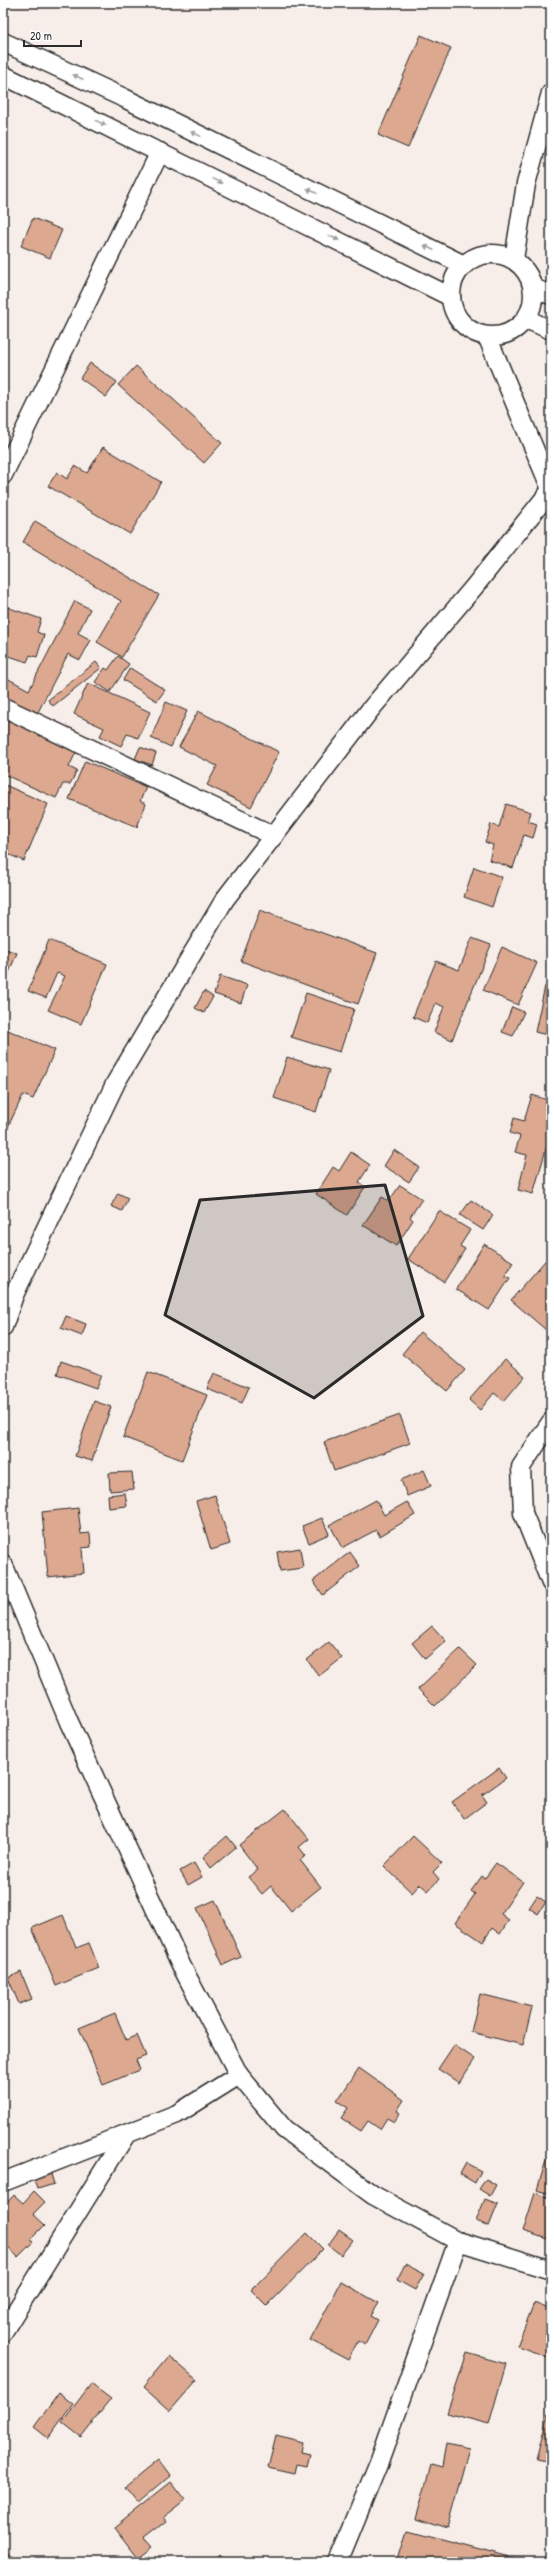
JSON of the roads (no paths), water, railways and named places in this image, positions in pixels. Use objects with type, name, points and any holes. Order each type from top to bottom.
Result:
[{"type":"street","points":[[3,42],[124,98],[464,265]]},
{"type":"street","points":[[3,75],[451,297]]},
{"type":"street","points":[[514,259],[526,184],[551,93]]},
{"type":"street","points":[[3,475],[160,152]]},
{"type":"street","points":[[497,253],[514,259],[527,271],[534,288],[533,304],[526,319],[516,329],[502,335],[487,336],[473,332],[462,323],[454,311],[451,297],[454,279],[464,265],[479,255],[497,253]]},
{"type":"street","points":[[534,288],[551,295]]},
{"type":"street","points":[[526,319],[551,330]]},
{"type":"street","points":[[3,1327],[14,1295],[116,1082],[225,899],[370,710],[474,587],[551,489],[487,336]]},
{"type":"street","points":[[3,707],[274,836]]},
{"type":"street","points":[[551,1422],[521,1467],[524,1513],[551,1583]]},
{"type":"street","points":[[3,1564],[69,1722],[182,1967],[239,2075],[284,2128],[373,2195],[458,2241],[551,2270]]},
{"type":"street","points":[[3,2182],[126,2136],[177,2114],[239,2075]]},
{"type":"street","points":[[3,2332],[126,2136]]},
{"type":"street","points":[[336,2559],[379,2462],[458,2241]]}]
